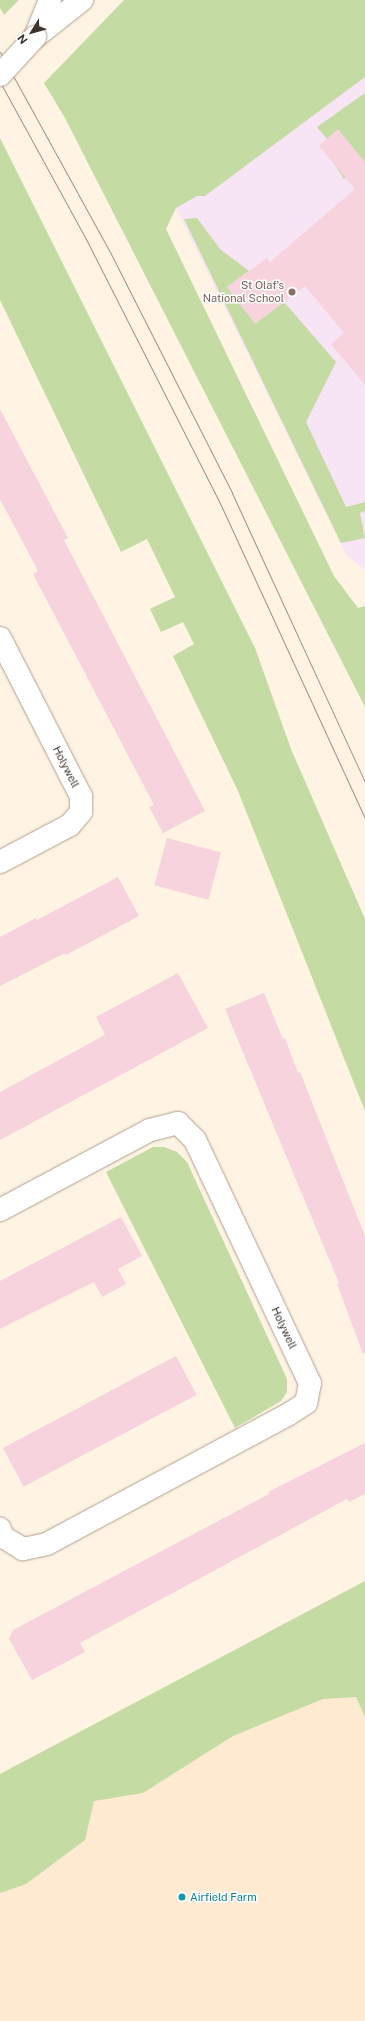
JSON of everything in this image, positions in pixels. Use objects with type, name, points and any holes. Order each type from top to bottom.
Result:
[{"type":"street","points":[[36,37],[50,0]]},
{"type":"street","points":[[0,75],[36,37],[82,0]]},
{"type":"street","name":"Holywell","points":[[0,638],[81,796],[81,812],[70,825],[0,862]]},
{"type":"street","name":"Holywell","points":[[0,1210],[150,1130],[178,1123],[195,1140],[310,1383],[306,1403],[289,1414],[47,1544],[23,1549],[3,1537],[0,1529]]},
{"type":"shaded area","name":"St Olaf's National School","points":[[365,68],[365,570],[347,556],[176,208]]},
{"type":"shaded area","name":"Airfield Farm","points":[[365,1581],[365,2021],[0,2021],[0,1774]]},
{"type":"green space","points":[[0,0],[19,0],[4,15],[0,8]]},
{"type":"green space","points":[[124,0],[365,0],[365,77],[205,196],[197,196],[176,208],[166,229],[334,576],[358,608],[365,606],[365,707],[65,118],[44,83]]},
{"type":"green space","points":[[365,93],[365,162],[344,179],[334,164],[340,159],[338,130],[327,139],[317,127]]},
{"type":"green space","points":[[0,138],[255,648],[291,749],[365,919],[365,1111],[238,791],[173,656],[194,644],[183,622],[161,632],[150,609],[175,597],[147,539],[121,552],[0,300]]},
{"type":"green space","points":[[197,218],[220,249],[249,271],[227,287],[256,323],[284,302],[336,362],[306,422],[346,507],[365,502],[365,511],[360,513],[365,538],[341,543],[184,219]]},
{"type":"green space","points":[[153,1147],[164,1147],[177,1152],[187,1162],[287,1379],[287,1392],[281,1401],[235,1428],[106,1172]]},
{"type":"green space","points":[[365,1581],[365,1717],[356,1697],[323,1699],[233,1736],[143,1793],[94,1801],[85,1840],[26,1884],[0,1893],[0,1774]]},
{"type":"building","points":[[338,129],[365,162],[365,385],[331,344],[344,333],[305,286],[255,324],[227,287],[267,258],[270,262],[355,189],[319,146]]},
{"type":"building","points":[[0,409],[68,538],[64,540],[205,811],[163,833],[149,807],[154,805],[33,574],[38,571],[0,499]]},
{"type":"building","points":[[167,838],[221,852],[208,900],[154,885]]},
{"type":"building","points":[[118,877],[139,916],[66,955],[65,953],[0,986],[0,937],[36,918],[37,920]]},
{"type":"building","points":[[178,973],[208,1028],[0,1140],[0,1092],[105,1035],[96,1017]]},
{"type":"building","points":[[264,993],[283,1039],[285,1038],[298,1073],[300,1072],[365,1236],[365,1353],[363,1354],[337,1284],[339,1283],[225,1009]]},
{"type":"building","points":[[121,1217],[142,1256],[118,1269],[126,1284],[102,1297],[94,1282],[0,1329],[0,1281]]},
{"type":"building","points":[[176,1356],[197,1395],[24,1487],[3,1448]]},
{"type":"building","points":[[365,1443],[365,1494],[349,1502],[347,1499],[80,1643],[85,1652],[32,1680],[9,1639],[13,1630],[269,1494],[268,1492]]},
{"type":"tram line","points":[[0,52],[111,254],[232,493],[365,782]]},
{"type":"tram line","points":[[0,82],[86,239],[219,501],[365,818]]},
{"type":"place","name":"St Olaf's National School","points":[[292,292]]},
{"type":"place","name":"Airfield Farm","points":[[182,1897]]}]
